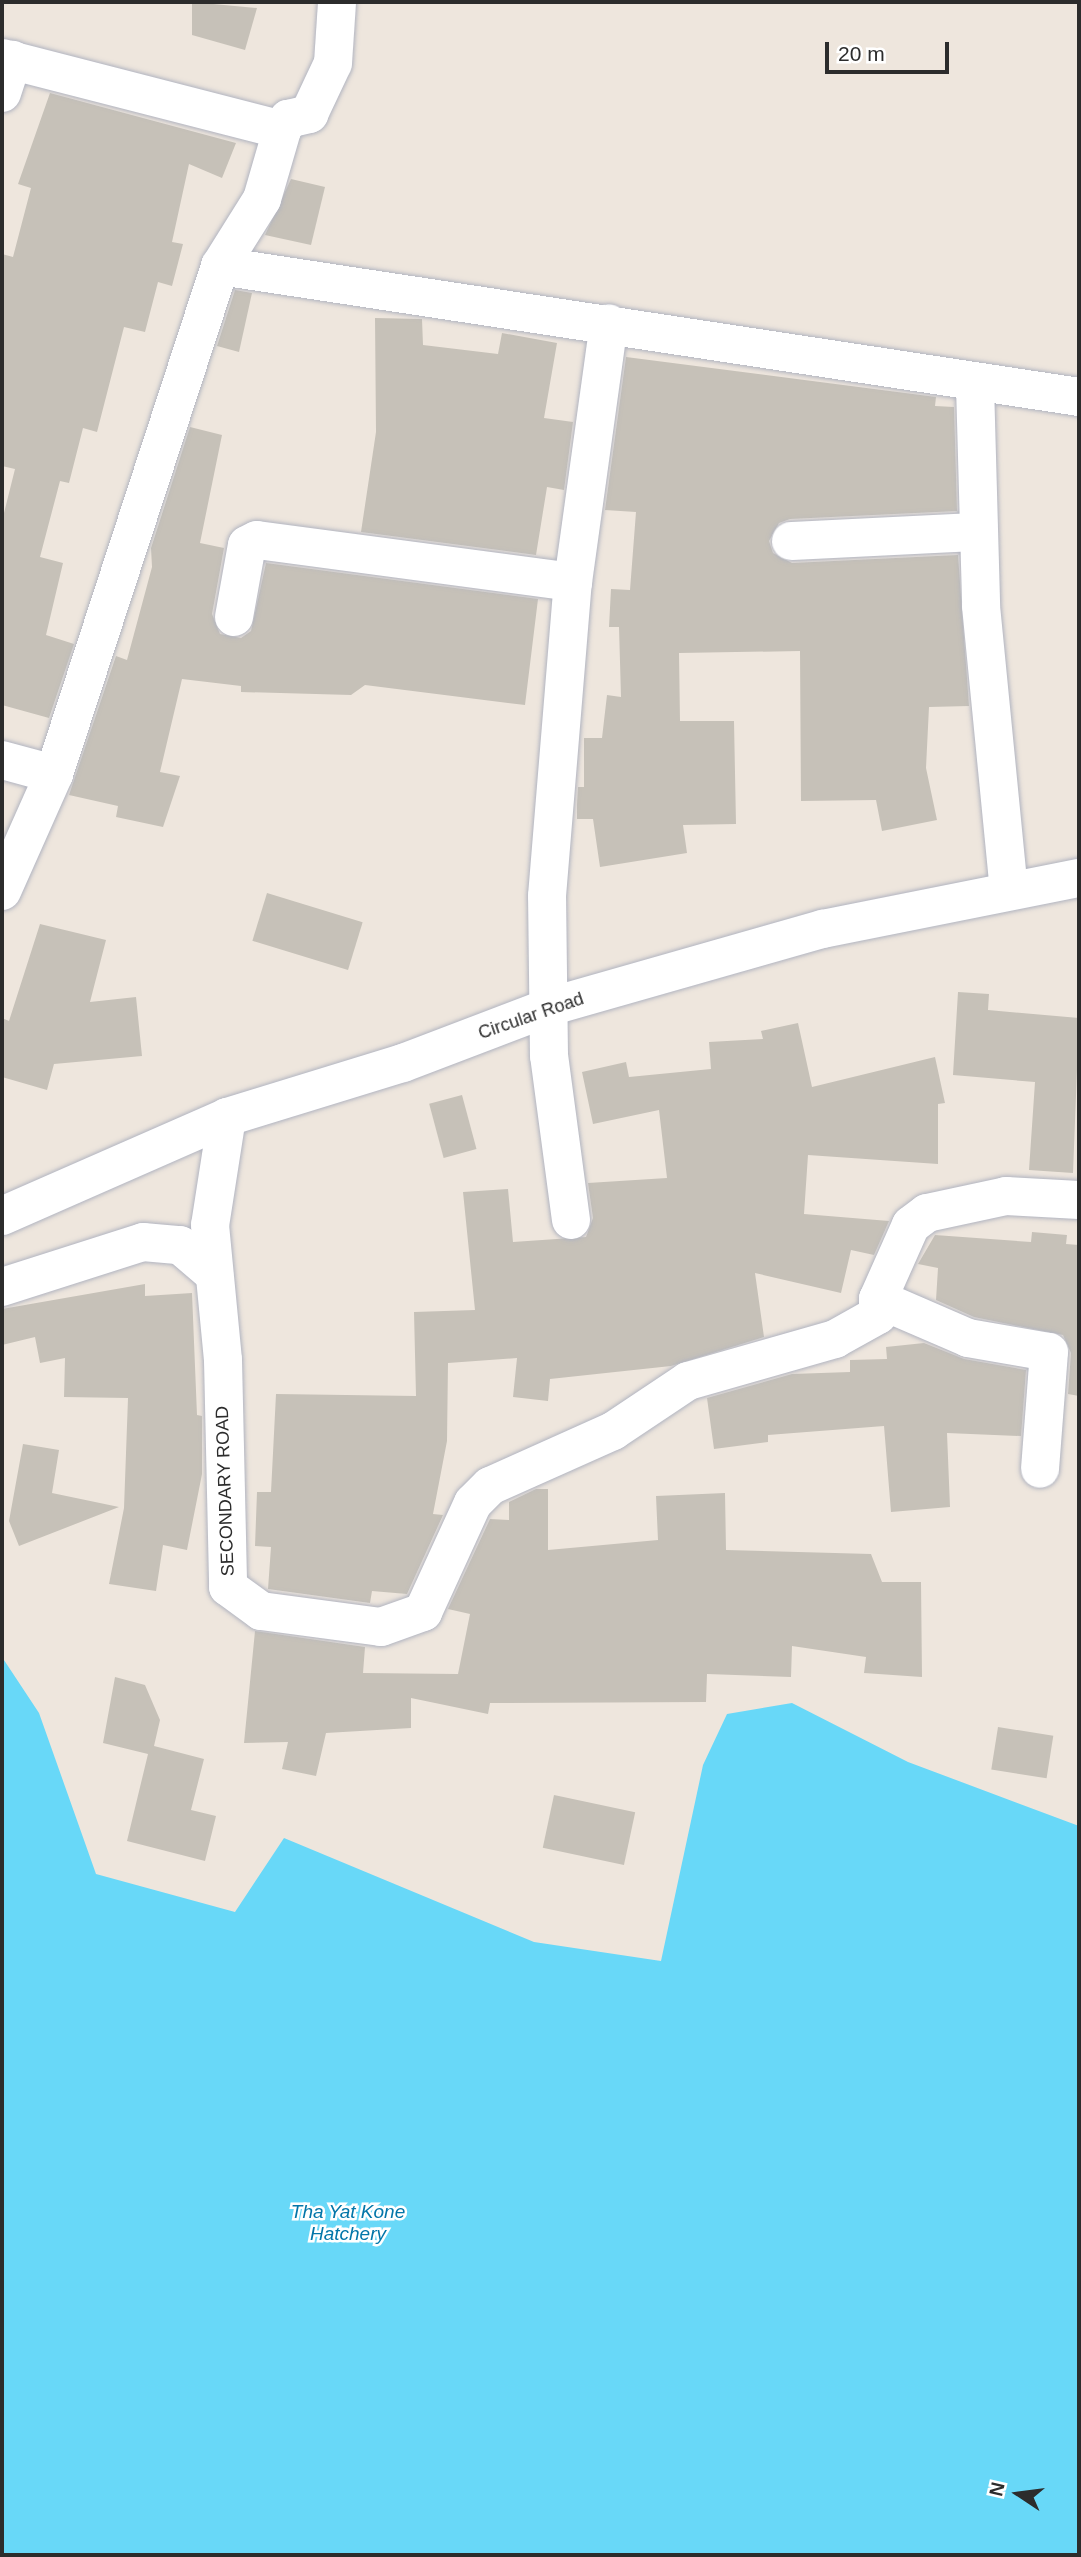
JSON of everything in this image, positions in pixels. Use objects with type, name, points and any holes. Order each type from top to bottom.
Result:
[{"type":"street","points":[[2,891],[54,774],[220,266],[262,199],[282,130],[288,119],[309,114],[333,63],[337,2]]},
{"type":"street","points":[[6,70],[282,130]]},
{"type":"street","points":[[220,266],[609,323],[975,386],[1079,397]]},
{"type":"street","points":[[571,1220],[549,1056],[552,1006],[547,896],[573,582],[609,323]]},
{"type":"street","points":[[975,386],[976,532],[1009,890]]},
{"type":"street","points":[[791,541],[976,532]]},
{"type":"street","points":[[234,617],[247,545],[257,540],[573,582]]},
{"type":"street","points":[[2,760],[54,774]]},
{"type":"street","name":"Circular Road","points":[[2,1216],[227,1117],[403,1063],[552,1006],[823,929],[1079,878]]},
{"type":"street","name":"SECONDARY ROAD","points":[[227,1117],[210,1225],[223,1360],[228,1587],[240,1602],[261,1611],[380,1627],[424,1612],[473,1503],[490,1486],[613,1431],[713,1370],[860,1328],[878,1315],[878,1299],[911,1225],[927,1213],[1006,1196],[1079,1200]]},
{"type":"street","points":[[2,1287],[143,1242],[180,1245],[214,1274]]},
{"type":"street","points":[[878,1299],[968,1338],[1049,1352],[1040,1469]]},
{"type":"water","name":"Tha Yat Kone Hatchery","points":[[2,1657],[39,1713],[96,1874],[235,1912],[284,1838],[534,1942],[661,1961],[703,1765],[727,1714],[792,1703],[908,1762],[1079,1826],[1079,2555],[2,2555]]},
{"type":"building","points":[[192,2],[257,8],[245,50],[192,35]]},
{"type":"building","points":[[50,93],[236,143],[222,178],[189,164],[172,242],[183,244],[172,286],[158,282],[145,332],[124,327],[97,432],[83,428],[69,483],[60,481],[40,557],[63,563],[46,635],[74,644],[49,718],[2,705],[2,521],[15,469],[2,466],[2,254],[13,257],[31,188],[18,184]]},
{"type":"building","points":[[291,179],[325,187],[311,245],[265,235]]},
{"type":"building","points":[[235,290],[252,293],[239,352],[217,346]]},
{"type":"building","points":[[375,318],[422,319],[423,345],[498,354],[502,333],[557,343],[544,418],[573,422],[564,490],[547,487],[536,555],[361,532],[376,432]]},
{"type":"building","points":[[626,357],[936,397],[935,406],[954,407],[957,511],[790,519],[779,523],[769,541],[773,553],[792,563],[958,555],[969,706],[929,707],[926,768],[937,820],[882,831],[876,800],[801,801],[800,651],[679,653],[680,721],[734,721],[736,824],[683,825],[687,853],[600,867],[593,819],[577,819],[577,804],[578,787],[584,787],[584,738],[602,738],[607,695],[621,697],[619,627],[609,627],[611,589],[630,590],[636,512],[605,510]]},
{"type":"building","points":[[190,427],[222,435],[200,543],[224,548],[212,614],[220,634],[241,638],[251,631],[266,563],[538,599],[525,705],[365,685],[351,695],[241,692],[241,686],[182,679],[160,772],[180,776],[163,827],[116,817],[118,806],[69,795],[116,656],[127,660],[152,567],[151,548]]},
{"type":"building","points":[[267,893],[363,922],[348,970],[252,941]]},
{"type":"building","points":[[40,924],[106,940],[90,1002],[136,997],[142,1056],[54,1064],[47,1090],[2,1077],[2,1018],[9,1021]]},
{"type":"building","points":[[958,992],[989,994],[988,1010],[1079,1018],[1073,1173],[1029,1170],[1035,1082],[953,1075]]},
{"type":"building","points":[[798,1023],[812,1087],[935,1057],[945,1103],[938,1104],[938,1164],[808,1155],[804,1214],[889,1221],[874,1255],[851,1250],[841,1293],[755,1273],[764,1337],[671,1366],[550,1379],[548,1401],[513,1397],[517,1358],[448,1363],[447,1441],[433,1514],[443,1515],[407,1594],[372,1591],[370,1603],[268,1589],[271,1547],[255,1546],[257,1492],[271,1492],[276,1394],[416,1396],[414,1312],[475,1310],[463,1192],[508,1189],[513,1242],[586,1237],[593,1218],[588,1183],[667,1178],[659,1110],[593,1124],[582,1072],[626,1062],[629,1077],[711,1069],[709,1042],[763,1039],[761,1031]]},
{"type":"building","points":[[462,1095],[476,1149],[444,1158],[429,1104]]},
{"type":"building","points":[[1032,1232],[1067,1235],[1066,1244],[1079,1245],[1079,1396],[1068,1394],[1071,1353],[1063,1335],[974,1317],[936,1300],[938,1268],[918,1264],[935,1235],[1031,1242]]},
{"type":"building","points":[[145,1284],[145,1296],[192,1293],[197,1415],[202,1416],[202,1474],[187,1550],[163,1545],[156,1591],[109,1584],[124,1508],[128,1398],[64,1397],[65,1358],[40,1363],[35,1337],[2,1345],[2,1309]]},
{"type":"building","points":[[924,1343],[964,1359],[1026,1370],[1021,1436],[947,1433],[950,1507],[891,1512],[884,1426],[768,1435],[768,1442],[714,1449],[707,1398],[792,1374],[850,1372],[850,1360],[887,1359],[886,1347]]},
{"type":"building","points":[[23,1444],[59,1450],[52,1493],[119,1507],[19,1546],[9,1521]]},
{"type":"building","points":[[536,1489],[548,1489],[548,1550],[658,1540],[656,1496],[725,1493],[726,1550],[871,1554],[882,1582],[921,1582],[922,1677],[864,1673],[866,1657],[792,1646],[791,1677],[707,1674],[706,1702],[490,1703],[488,1714],[411,1698],[411,1728],[326,1733],[316,1776],[282,1769],[288,1742],[244,1743],[255,1631],[365,1647],[363,1673],[458,1674],[470,1614],[448,1609],[490,1519],[509,1520],[509,1502]]},
{"type":"building","points":[[115,1677],[145,1685],[160,1720],[154,1746],[204,1759],[191,1810],[216,1816],[205,1861],[127,1841],[148,1754],[103,1743]]},
{"type":"building","points":[[998,1727],[1053,1736],[1047,1778],[991,1769]]},
{"type":"building","points":[[554,1795],[635,1812],[624,1865],[543,1848]]}]
